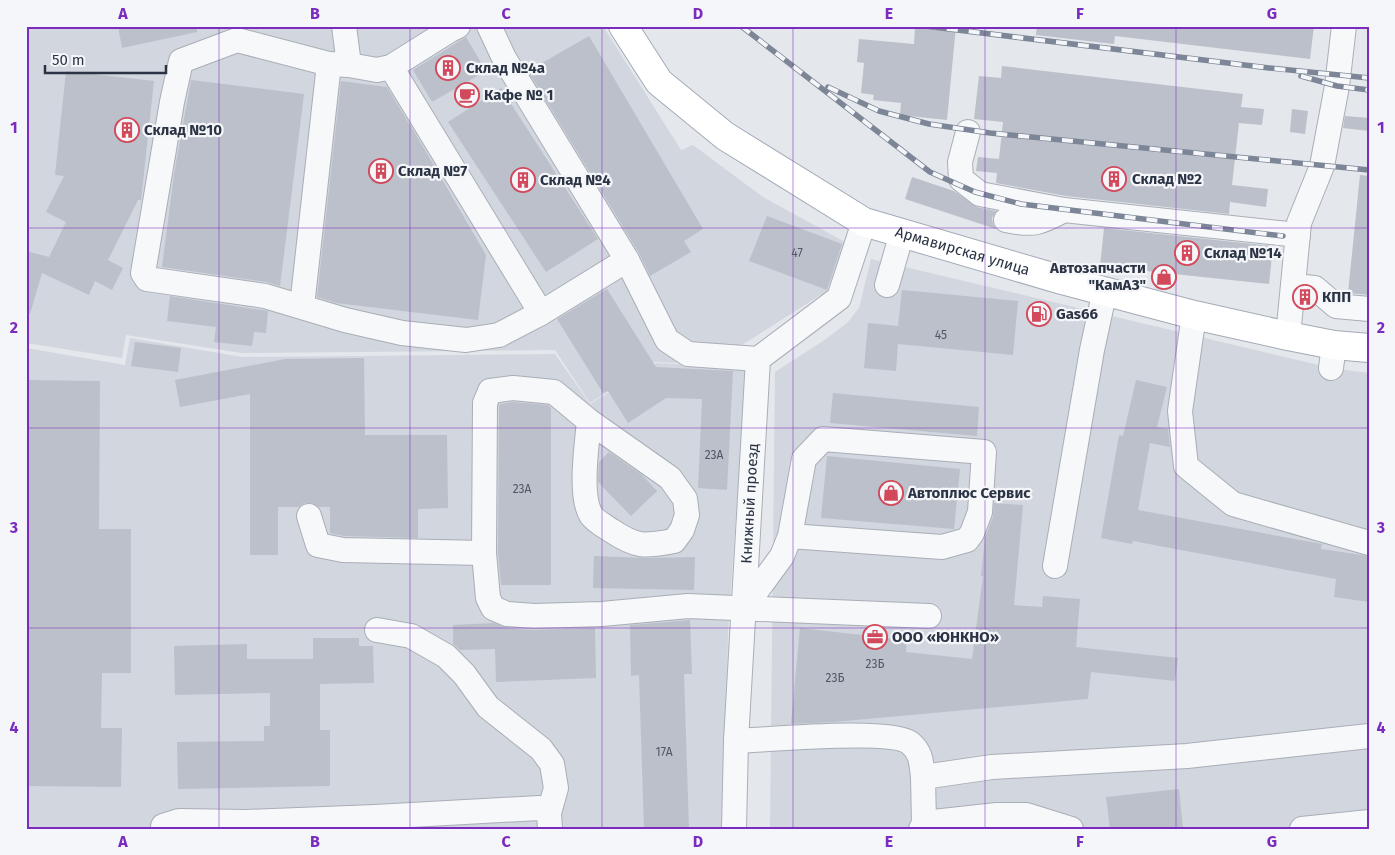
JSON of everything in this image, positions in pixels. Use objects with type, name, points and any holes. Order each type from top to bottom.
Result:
[{"type":"main road","name":"Армавирская улица","points":[[623,26],[658,82],[725,136],[864,222],[1062,280],[1194,315],[1288,336],[1332,357],[1369,348]]},
{"type":"street","points":[[302,306],[344,26]]},
{"type":"street","points":[[458,26],[391,67],[377,70],[339,64],[236,33],[181,61],[172,102],[143,273],[147,278],[265,296],[345,320],[402,333],[466,340],[499,335],[541,313],[627,260]]},
{"type":"street","points":[[490,26],[504,58],[627,260],[667,340],[688,354],[758,359],[838,298],[864,222]]},
{"type":"street","points":[[1288,336],[1300,223],[1322,166],[1337,86],[1344,26]]},
{"type":"street","points":[[391,67],[541,313]]},
{"type":"street","points":[[968,132],[969,163],[960,179],[980,194],[1064,210],[1298,235]]},
{"type":"street","points":[[1006,220],[1025,224],[1044,221],[1064,210]]},
{"type":"street","points":[[887,285],[902,233]]},
{"type":"street","points":[[1294,286],[1315,288],[1336,306],[1369,309]]},
{"type":"street","points":[[1055,566],[1092,350],[1105,290]]},
{"type":"street","points":[[1194,315],[1180,411],[1186,466],[1233,504],[1369,543]]},
{"type":"street","name":"Книжный проезд","points":[[734,829],[736,741],[758,359]]},
{"type":"street","points":[[589,421],[585,463],[586,502],[592,516],[630,542],[640,545],[674,541],[682,530],[687,515],[685,499],[670,478],[589,421],[554,392],[513,388],[490,391],[485,404],[484,553],[488,598],[493,608],[507,614],[534,616],[602,614],[688,606],[928,616]]},
{"type":"street","points":[[744,608],[782,556],[790,536],[804,459],[823,439],[984,452],[980,512],[972,533],[967,540],[942,547],[790,536]]},
{"type":"street","points":[[308,516],[318,545],[326,547],[343,550],[484,553]]},
{"type":"street","points":[[377,630],[412,636],[446,656],[464,674],[488,707],[541,749],[552,764],[556,788],[549,821]]},
{"type":"street","points":[[736,741],[829,736],[882,736],[909,742],[920,754],[923,777],[923,826],[997,815],[1026,815],[1071,829]]},
{"type":"street","points":[[923,777],[992,767],[1187,756],[1369,736]]},
{"type":"street","points":[[164,829],[164,826],[179,821],[276,821],[539,808],[549,821]]},
{"type":"street","points":[[1302,829],[1369,822]]},
{"type":"shaded area","points":[[26,26],[603,26],[681,150],[693,145],[763,197],[845,242],[845,245],[827,291],[742,345],[746,366],[655,362],[590,403],[555,350],[242,353],[126,335],[122,358],[26,343]]},
{"type":"shaded area","points":[[871,259],[1331,368],[1369,373],[1369,829],[770,829],[775,372],[826,339],[848,322],[859,308]]},
{"type":"shaded area","points":[[130,338],[242,357],[555,354],[590,404],[656,363],[746,368],[728,632],[725,829],[26,829],[26,348],[125,365]]},
{"type":"building","points":[[118,26],[197,26],[197,32],[122,48]]},
{"type":"building","points":[[915,26],[956,26],[947,120],[900,115],[901,103],[873,100],[874,95],[861,93],[864,63],[857,62],[859,39],[914,44]]},
{"type":"building","points":[[1037,26],[1314,26],[1310,59],[1115,36],[1114,44],[1036,35]]},
{"type":"building","points":[[589,36],[703,229],[684,241],[691,252],[650,276],[639,253],[528,71]]},
{"type":"building","name":"Склад №4а","points":[[466,37],[486,71],[432,102],[413,70]]},
{"type":"building","points":[[1002,66],[1243,94],[1241,107],[1264,109],[1262,125],[1239,123],[1232,185],[1268,189],[1266,207],[1230,202],[1229,214],[1066,196],[996,183],[997,173],[976,171],[978,157],[999,159],[1003,122],[974,119],[979,76],[1001,78]]},
{"type":"building","points":[[66,71],[154,81],[141,200],[138,200],[108,260],[123,268],[112,290],[95,281],[89,295],[42,273],[30,314],[26,313],[26,251],[49,257],[66,222],[46,212],[64,176],[55,175]]},
{"type":"building","points":[[191,80],[304,94],[280,286],[267,282],[162,267],[174,174]]},
{"type":"building","name":"Склад №7","points":[[341,81],[387,87],[486,255],[478,320],[336,303],[317,297]]},
{"type":"building","name":"Склад №4","points":[[501,88],[598,239],[546,272],[448,122]]},
{"type":"building","points":[[1292,109],[1308,111],[1305,134],[1290,132]]},
{"type":"building","points":[[1345,116],[1369,118],[1369,131],[1343,128]]},
{"type":"building","points":[[1360,175],[1369,176],[1369,295],[1348,293]]},
{"type":"building","points":[[912,177],[954,191],[977,207],[996,211],[992,218],[996,229],[905,199]]},
{"type":"building","points":[[767,216],[842,244],[827,290],[749,261]]},
{"type":"building","name":"Склад №14","points":[[1104,228],[1273,246],[1269,284],[1174,274],[1173,282],[1154,280],[1155,272],[1100,266]]},
{"type":"building","points":[[607,289],[656,367],[733,371],[727,490],[698,488],[702,399],[666,398],[628,423],[608,391],[603,393],[557,319]]},
{"type":"building","points":[[902,290],[1018,301],[1013,355],[898,344],[896,371],[864,368],[868,323],[898,326]]},
{"type":"building","points":[[170,296],[268,311],[266,333],[254,332],[252,346],[214,342],[216,327],[167,321]]},
{"type":"building","points":[[135,342],[181,348],[178,372],[131,366]]},
{"type":"building","points":[[364,358],[365,435],[447,435],[448,508],[418,509],[418,538],[416,538],[344,536],[330,533],[330,507],[319,507],[312,503],[304,503],[299,507],[278,507],[278,555],[250,555],[250,394],[180,407],[175,380],[285,359]]},
{"type":"building","points":[[26,380],[100,381],[99,529],[131,529],[131,673],[102,673],[101,728],[122,728],[121,787],[26,786]]},
{"type":"building","points":[[1136,380],[1167,387],[1157,427],[1168,429],[1170,447],[1150,443],[1138,510],[1322,544],[1321,549],[1369,556],[1369,602],[1334,597],[1336,579],[1133,541],[1132,544],[1101,538],[1119,435],[1123,436]]},
{"type":"building","points":[[833,393],[979,407],[977,436],[830,423]]},
{"type":"building","points":[[513,402],[548,405],[551,408],[551,585],[501,585],[498,552],[499,406],[500,404]]},
{"type":"building","points":[[609,452],[642,475],[657,491],[631,516],[598,482],[599,462]]},
{"type":"building","name":"Автоплюс Сервис","points":[[827,456],[960,469],[954,529],[821,518]]},
{"type":"building","points":[[994,503],[1023,505],[1014,605],[1042,607],[1043,596],[1080,599],[1076,647],[1178,658],[1175,681],[1091,672],[1088,699],[834,722],[791,724],[800,628],[907,640],[906,652],[972,659],[983,576],[981,576],[985,538],[993,517]]},
{"type":"building","points":[[594,556],[695,557],[694,590],[593,588]]},
{"type":"building","points":[[690,620],[692,674],[684,674],[689,829],[644,829],[639,675],[631,676],[630,625]]},
{"type":"building","points":[[494,623],[506,628],[533,630],[595,628],[596,678],[496,682],[495,649],[460,650],[453,644],[453,625]]},
{"type":"building","points":[[313,638],[359,638],[359,646],[373,646],[374,683],[320,684],[320,730],[330,730],[330,786],[178,789],[177,742],[264,741],[264,726],[270,726],[270,693],[175,695],[174,646],[247,644],[247,659],[313,659]]},
{"type":"building","points":[[1179,789],[1183,829],[1110,829],[1106,797]]},
{"type":"railway","points":[[741,26],[930,172],[975,192],[1021,204],[1283,236]]},
{"type":"railway","points":[[925,26],[1269,68],[1369,78]]},
{"type":"railway","points":[[1301,76],[1337,86],[1369,90]]},
{"type":"railway","points":[[828,87],[879,111],[929,124],[990,133],[1369,170]]},
{"type":"place","name":"Склад №4а","points":[[448,68]]},
{"type":"place","name":"Кафе № 1","points":[[467,95]]},
{"type":"place","name":"Склад №10","points":[[127,130]]},
{"type":"place","name":"Склад №7","points":[[381,171]]},
{"type":"place","name":"Склад №2","points":[[1114,179]]},
{"type":"place","name":"Склад №4","points":[[523,180]]},
{"type":"place","name":"Склад №14","points":[[1187,253]]},
{"type":"place","name":"Автозапчасти \"КамАЗ\"","points":[[1164,277]]},
{"type":"place","name":"КПП","points":[[1305,297]]},
{"type":"place","name":"Gas66","points":[[1039,314]]},
{"type":"place","name":"Автоплюс Сервис","points":[[891,493]]},
{"type":"place","name":"ООО «ЮНКНО»","points":[[875,637]]}]
